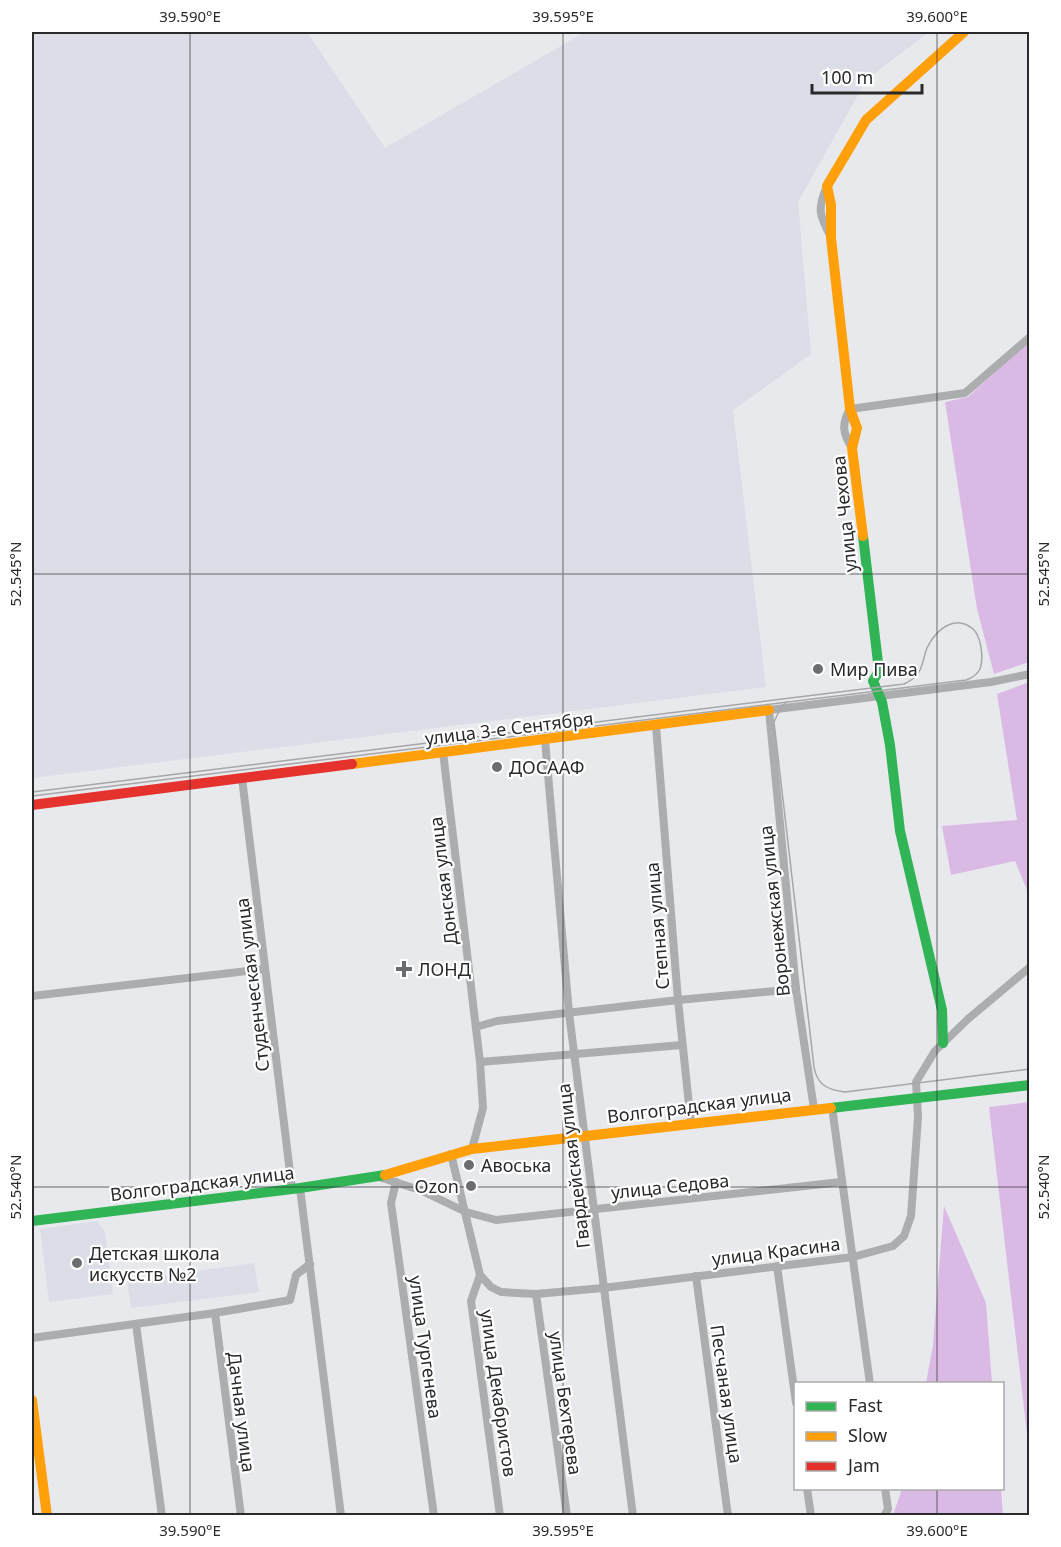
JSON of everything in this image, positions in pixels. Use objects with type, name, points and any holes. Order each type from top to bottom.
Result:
[{"type":"street","name":"улица Чехова","points":[[943,1043],[942,1010],[900,831],[890,745],[882,702],[873,681],[879,671],[852,448],[859,436],[857,419],[850,409],[831,238],[833,220],[831,200],[827,186],[866,120],[964,32]]},
{"type":"street","points":[[850,409],[965,393],[1029,337]]},
{"type":"street","name":"улица 3-е Сентября","points":[[32,805],[991,682],[1029,674]]},
{"type":"street","name":"Воронежская улица","points":[[769,710],[796,989],[814,1109]]},
{"type":"street","name":"Степная улица","points":[[656,726],[678,1000],[691,1124]]},
{"type":"street","name":"Гвардейская улица","points":[[545,740],[569,1013],[633,1515]]},
{"type":"street","name":"Донская улица","points":[[443,753],[480,1062],[483,1108],[472,1149]]},
{"type":"street","name":"Студенческая улица","points":[[242,778],[265,969],[296,1189],[310,1264],[341,1515]]},
{"type":"street","name":"улица Красина","points":[[480,1275],[491,1287],[508,1293],[536,1294],[603,1288],[853,1257],[893,1246],[901,1240],[908,1228],[911,1216],[918,1117],[916,1082],[935,1051],[968,1019],[1029,967]]},
{"type":"street","points":[[32,996],[265,969]]},
{"type":"street","points":[[476,1027],[497,1021],[796,989]]},
{"type":"street","points":[[480,1062],[682,1045]]},
{"type":"street","name":"Волгоградская улица","points":[[32,1221],[376,1177],[472,1149],[1029,1085]]},
{"type":"street","points":[[832,1107],[870,1382]]},
{"type":"street","points":[[451,1154],[480,1275]]},
{"type":"street","name":"Волгоградская улица","points":[[376,1177],[396,1182]]},
{"type":"street","name":"улица Седова","points":[[396,1182],[433,1195],[466,1212],[496,1220],[842,1182]]},
{"type":"street","name":"улица Тургенева","points":[[396,1182],[391,1203],[434,1515]]},
{"type":"street","points":[[32,1338],[215,1313],[290,1299],[296,1275],[310,1264]]},
{"type":"street","points":[[777,1266],[794,1395]]},
{"type":"street","name":"улица Декабристов","points":[[480,1275],[471,1301],[500,1515]]},
{"type":"street","name":"Песчаная улица","points":[[696,1276],[728,1515]]},
{"type":"street","name":"улица Бехтерева","points":[[536,1294],[567,1515]]},
{"type":"street","name":"Дачная улица","points":[[215,1313],[240,1515]]},
{"type":"street","points":[[136,1324],[162,1515]]},
{"type":"street","points":[[32,1400],[46,1515]]},
{"type":"street","points":[[807,1490],[811,1515]]},
{"type":"street","points":[[884,1515],[888,1509],[885,1490]]},
{"type":"shaded area","points":[[32,32],[307,32],[385,148],[585,32],[929,32],[867,79],[798,202],[811,354],[733,410],[766,687],[32,778]]},
{"type":"shaded area","points":[[1029,341],[1029,662],[994,674],[977,609],[945,402],[968,397]]},
{"type":"shaded area","points":[[1030,682],[1029,895],[1015,861],[951,875],[942,826],[1017,820],[997,694]]},
{"type":"shaded area","points":[[1030,1102],[1029,1451],[989,1107]]},
{"type":"shaded area","points":[[944,1206],[986,1303],[992,1382],[926,1382],[933,1345]]},
{"type":"shaded area","name":"Детская школа искусств №2","points":[[97,1221],[105,1232],[113,1294],[49,1302],[40,1229]]},
{"type":"shaded area","points":[[254,1263],[259,1292],[131,1308],[127,1281]]},
{"type":"shaded area","points":[[902,1490],[1001,1490],[1003,1515],[893,1515]]},
{"type":"tram line","points":[[32,792],[904,684],[919,673],[926,650],[936,634],[953,623],[960,623],[973,629],[981,648],[980,669],[966,680],[32,796]]},
{"type":"tram line","points":[[787,702],[781,707],[774,722],[814,1067],[818,1078],[824,1086],[845,1092],[1030,1069]]},
{"type":"traffic: fast","points":[[863,536],[879,671],[873,681],[882,702],[890,745],[900,831],[942,1010],[943,1043]]},
{"type":"traffic: fast","points":[[831,1108],[1030,1085]]},
{"type":"traffic: fast","points":[[32,1221],[300,1188],[385,1175]]},
{"type":"traffic: slow","points":[[863,536],[852,448],[857,428],[850,409],[831,238],[831,205],[827,186],[866,120],[964,32]]},
{"type":"traffic: slow","points":[[352,764],[769,710]]},
{"type":"traffic: slow","points":[[385,1175],[472,1149],[831,1108]]},
{"type":"traffic: slow","points":[[32,1400],[47,1516]]},
{"type":"traffic: jam","points":[[32,805],[352,764]]},
{"type":"place","name":"Мир Пива","points":[[818,669]]},
{"type":"place","name":"ДОСААФ","points":[[497,767]]},
{"type":"place","name":"ЛОНД","points":[[404,969]]},
{"type":"place","name":"Авоська","points":[[469,1165]]},
{"type":"place","name":"Ozon","points":[[471,1186]]},
{"type":"place","name":"Детская школа искусств №2","points":[[77,1263]]}]
